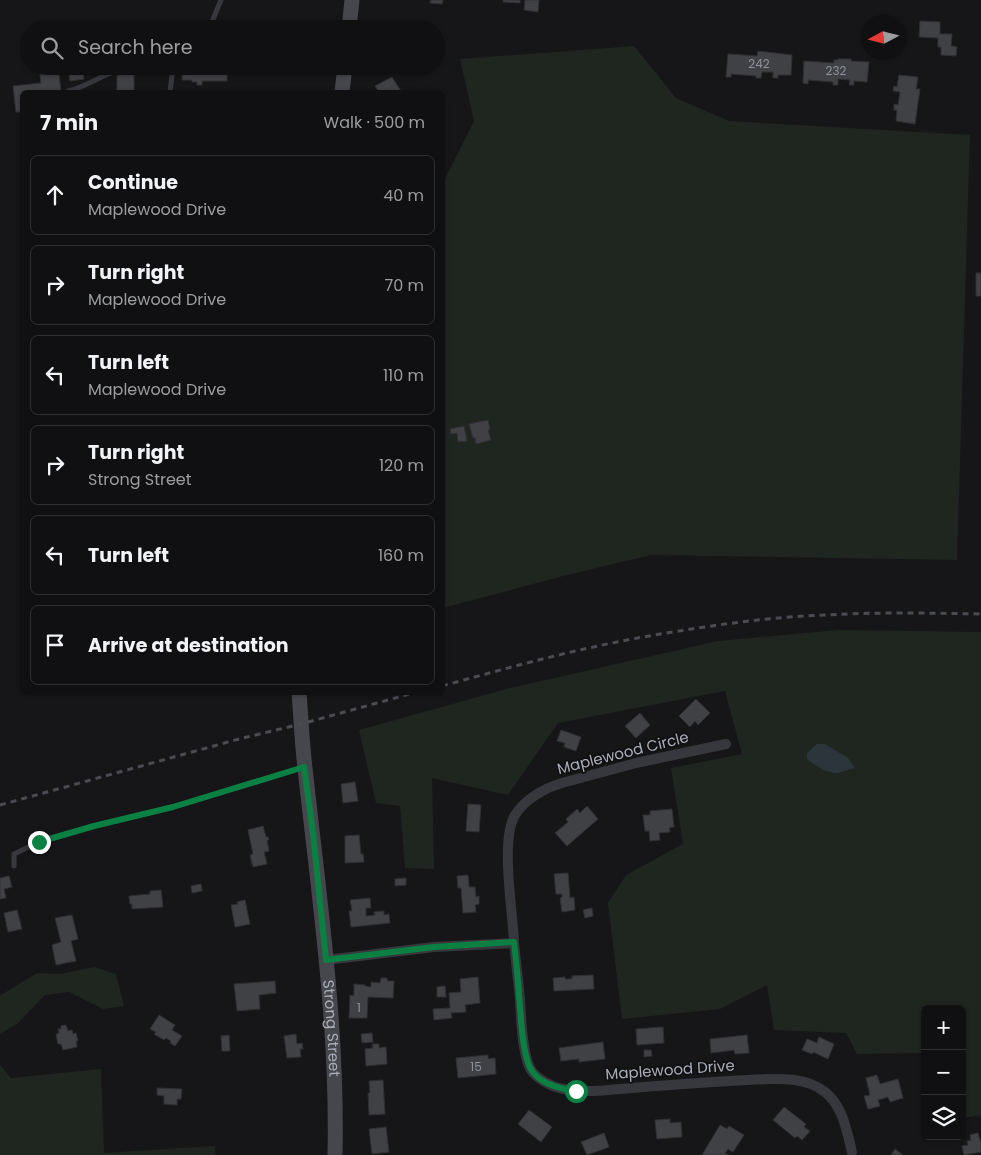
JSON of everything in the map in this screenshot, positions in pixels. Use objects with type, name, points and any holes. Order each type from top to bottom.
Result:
[{"type":"main road","points":[[350,20],[352,0]]},
{"type":"main road","points":[[342,90],[343,75]]},
{"type":"main road","name":"Strong Street","points":[[299,695],[304,767],[314,842],[332,1029],[335,1077],[335,1155]]},
{"type":"street","name":"Maplewood Circle","points":[[514,942],[509,840],[514,816],[526,804],[540,793],[555,785],[636,763],[726,744]]},
{"type":"street","points":[[326,960],[434,947],[514,942]]},
{"type":"street","name":"Maplewood Drive","points":[[514,942],[522,1027],[528,1063],[534,1074],[546,1082],[563,1089],[591,1091],[780,1078],[796,1080],[824,1091],[836,1103],[852,1152]]},
{"type":"lane","points":[[213,20],[221,0]]},
{"type":"lane","points":[[72,90],[105,75]]},
{"type":"lane","points":[[170,90],[173,75]]},
{"type":"lane","points":[[14,866],[14,854],[39,842],[94,826],[173,807],[304,767]]},
{"type":"shaded area","points":[[634,46],[676,98],[729,121],[970,135],[957,560],[651,555],[445,607],[445,179],[474,121],[460,59]]},
{"type":"shaded area","points":[[838,630],[981,632],[981,1115],[966,1117],[966,1005],[921,1005],[921,1053],[857,1054],[846,1033],[774,1030],[767,985],[720,1009],[622,1019],[608,903],[626,875],[683,844],[671,768],[742,754],[725,691],[558,723],[508,795],[432,778],[434,869],[405,868],[400,806],[376,803],[359,730],[510,688],[718,641]]},
{"type":"shaded area","points":[[817,744],[825,744],[848,758],[855,768],[834,773],[825,771],[817,766],[807,759],[807,753]]},
{"type":"shaded area","points":[[94,967],[116,974],[124,1006],[103,1009],[69,992],[45,995],[17,1024],[0,1034],[0,995],[37,973],[60,974]]},
{"type":"shaded area","points":[[0,1065],[11,1078],[101,1069],[104,1153],[215,1146],[215,1155],[0,1155]]},
{"type":"building","points":[[431,0],[443,0],[442,4],[430,3]]},
{"type":"building","points":[[503,0],[520,0],[520,3],[503,2]]},
{"type":"building","points":[[525,0],[539,0],[538,12],[524,10]]},
{"type":"building","points":[[920,21],[940,22],[940,34],[952,34],[951,46],[957,47],[956,56],[941,55],[941,47],[938,47],[938,38],[919,37]]},
{"type":"building","points":[[758,51],[792,55],[791,75],[778,75],[778,78],[773,78],[773,72],[762,72],[761,78],[731,74],[731,77],[726,77],[728,54],[757,56]]},
{"type":"building","points":[[834,60],[869,62],[867,82],[854,81],[854,85],[849,85],[850,80],[838,79],[838,85],[833,85],[833,82],[808,80],[808,84],[803,83],[804,61],[834,63]]},
{"type":"building","points":[[40,75],[59,75],[61,90],[20,90],[20,112],[16,112],[13,86],[41,83]]},
{"type":"building","points":[[69,75],[83,75],[84,79],[70,81]]},
{"type":"building","points":[[117,75],[134,75],[134,90],[117,90]]},
{"type":"building","points":[[182,75],[227,75],[227,81],[202,81],[202,85],[197,85],[197,82],[192,82],[192,80],[182,80]]},
{"type":"building","points":[[899,75],[918,77],[916,89],[920,89],[915,124],[896,121],[897,110],[894,110],[894,104],[898,105],[900,92],[893,91],[894,86],[897,87]]},
{"type":"building","points":[[392,77],[400,90],[378,90],[375,86]]},
{"type":"building","points":[[976,273],[981,273],[981,296],[976,296]]},
{"type":"building","points":[[488,420],[491,440],[476,444],[469,424]]},
{"type":"building","points":[[464,426],[467,441],[458,442],[457,433],[451,434],[450,429]]},
{"type":"building","points":[[696,699],[710,713],[698,725],[695,721],[690,727],[679,716]]},
{"type":"building","points":[[640,713],[650,725],[636,738],[625,726]]},
{"type":"building","points":[[561,730],[581,737],[576,751],[564,747],[565,743],[557,741]]},
{"type":"building","points":[[355,782],[358,801],[343,803],[341,784]]},
{"type":"building","points":[[468,804],[481,805],[479,832],[466,831]]},
{"type":"building","points":[[587,806],[598,819],[567,846],[555,833],[568,822],[566,819],[577,809],[580,813]]},
{"type":"building","points":[[672,809],[674,827],[669,828],[670,832],[659,833],[660,840],[650,841],[649,831],[645,831],[643,815],[650,815],[650,811]]},
{"type":"building","points":[[263,826],[266,837],[269,840],[267,840],[269,851],[264,852],[267,864],[253,867],[250,855],[253,854],[248,830]]},
{"type":"building","points":[[359,835],[364,862],[345,863],[345,836]]},
{"type":"building","points":[[568,873],[570,898],[574,897],[575,910],[562,912],[560,898],[562,894],[556,894],[554,874]]},
{"type":"building","points":[[468,875],[469,887],[475,887],[476,897],[479,896],[479,904],[475,905],[476,912],[463,913],[461,888],[458,888],[457,876]]},
{"type":"building","points":[[9,876],[12,887],[4,889],[6,898],[0,899],[0,878]]},
{"type":"building","points":[[406,878],[406,885],[395,886],[395,879]]},
{"type":"building","points":[[201,884],[202,891],[192,893],[191,886]]},
{"type":"building","points":[[161,890],[163,907],[132,909],[129,896],[150,894],[150,891]]},
{"type":"building","points":[[370,898],[371,908],[366,908],[366,916],[375,915],[374,912],[384,911],[384,915],[389,914],[390,923],[351,927],[349,911],[352,911],[350,900]]},
{"type":"building","points":[[245,900],[250,924],[235,927],[231,905]]},
{"type":"building","points":[[592,908],[593,916],[585,918],[583,910]]},
{"type":"building","points":[[17,910],[22,929],[8,932],[4,913]]},
{"type":"building","points":[[72,915],[78,939],[71,941],[76,961],[56,965],[52,945],[61,942],[55,918]]},
{"type":"building","points":[[593,975],[594,989],[554,991],[553,978],[565,977],[565,979],[572,979],[572,976]]},
{"type":"building","points":[[478,977],[480,1003],[465,1005],[466,1012],[451,1013],[452,1018],[434,1020],[433,1009],[450,1008],[449,993],[461,992],[460,979]]},
{"type":"building","points":[[381,978],[387,978],[387,981],[394,981],[393,998],[368,997],[367,1018],[349,1018],[350,995],[354,996],[354,984],[371,987],[371,982],[380,983]]},
{"type":"building","points":[[275,981],[276,993],[259,995],[260,1009],[237,1011],[234,984]]},
{"type":"building","points":[[445,986],[446,997],[437,997],[437,987]]},
{"type":"building","points":[[159,1015],[175,1025],[172,1030],[182,1036],[175,1046],[166,1038],[164,1040],[154,1034],[156,1032],[150,1029]]},
{"type":"building","points":[[66,1025],[68,1031],[72,1030],[73,1034],[76,1033],[78,1041],[76,1041],[77,1047],[63,1050],[61,1044],[58,1044],[56,1034],[59,1033],[58,1029],[61,1029],[61,1026]]},
{"type":"building","points":[[663,1027],[664,1043],[637,1045],[636,1029]]},
{"type":"building","points":[[372,1033],[373,1042],[362,1043],[361,1034]]},
{"type":"building","points":[[296,1034],[297,1044],[302,1043],[303,1049],[300,1049],[301,1057],[287,1058],[284,1036]]},
{"type":"building","points":[[229,1035],[230,1051],[222,1051],[221,1036]]},
{"type":"building","points":[[747,1035],[749,1053],[735,1054],[734,1050],[711,1053],[710,1039]]},
{"type":"building","points":[[819,1037],[834,1044],[828,1059],[813,1052],[812,1054],[802,1050],[807,1039],[817,1043]]},
{"type":"building","points":[[603,1042],[605,1059],[579,1062],[579,1059],[561,1061],[559,1048]]},
{"type":"building","points":[[372,1044],[379,1044],[379,1048],[386,1047],[387,1064],[366,1066],[365,1049],[373,1048]]},
{"type":"building","points":[[644,1050],[651,1050],[652,1056],[644,1057]]},
{"type":"building","points":[[488,1055],[488,1059],[495,1058],[496,1074],[458,1078],[456,1058]]},
{"type":"building","points":[[877,1075],[880,1084],[898,1079],[903,1098],[890,1102],[888,1097],[878,1100],[880,1106],[868,1109],[864,1096],[870,1095],[866,1078]]},
{"type":"building","points":[[383,1080],[385,1114],[369,1115],[369,1081]]},
{"type":"building","points":[[157,1088],[182,1089],[181,1099],[177,1099],[177,1105],[164,1104],[164,1096],[157,1095]]},
{"type":"building","points":[[784,1107],[806,1124],[804,1127],[810,1131],[802,1140],[797,1136],[795,1138],[773,1120]]},
{"type":"building","points":[[529,1110],[552,1127],[541,1142],[518,1124]]},
{"type":"building","points":[[670,1119],[670,1123],[681,1122],[682,1137],[657,1139],[655,1120]]},
{"type":"building","points":[[720,1125],[727,1129],[729,1126],[744,1135],[733,1152],[728,1149],[725,1153],[729,1155],[702,1155]]},
{"type":"building","points":[[386,1127],[389,1152],[372,1154],[369,1129]]},
{"type":"building","points":[[604,1133],[609,1147],[587,1155],[581,1142]]},
{"type":"building","points":[[978,1133],[981,1152],[964,1155],[962,1146],[968,1145],[967,1141],[971,1140],[970,1135]]},
{"type":"building","points":[[895,1149],[903,1155],[891,1155]]},
{"type":"railway","points":[[445,685],[597,646],[737,622],[845,614],[981,614]]},
{"type":"railway","points":[[0,805],[406,695]]},
{"type":"route","points":[[39,842],[94,826],[173,807],[304,767],[326,960],[434,947],[514,942],[522,1027],[528,1063],[534,1074],[557,1088],[576,1091]]}]
